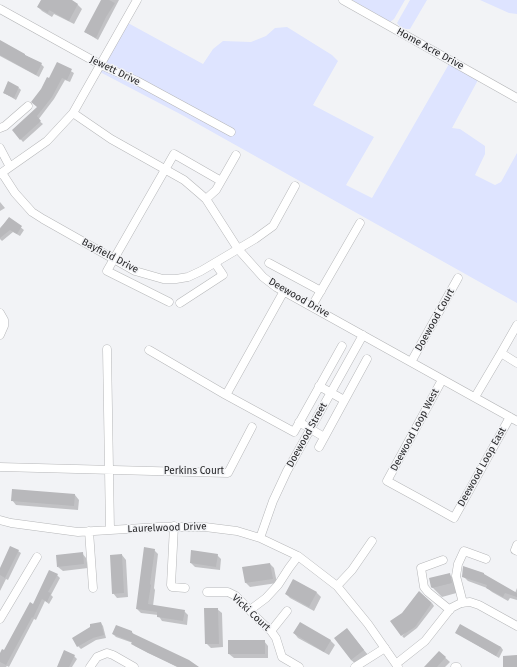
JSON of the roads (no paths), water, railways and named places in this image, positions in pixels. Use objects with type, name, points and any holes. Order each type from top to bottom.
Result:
[{"type":"street","points":[[1,173],[47,141],[73,113],[137,0]]},
{"type":"street","name":"Home Acre Drive","points":[[343,0],[517,98]]},
{"type":"street","name":"Jewett Drive","points":[[0,9],[100,65],[137,81],[231,132]]},
{"type":"street","points":[[0,128],[5,126],[28,106]]},
{"type":"street","name":"Deewood Drive","points":[[73,113],[111,139],[184,180],[206,199],[238,249],[263,277],[284,291],[363,336],[513,419]]},
{"type":"street","points":[[0,148],[10,167]]},
{"type":"street","points":[[169,302],[107,271],[174,154],[221,181]]},
{"type":"street","points":[[206,199],[216,190],[236,155]]},
{"type":"street","name":"Bayfield Drive","points":[[1,173],[15,193],[32,212],[135,271],[163,279],[176,279],[201,271],[274,226],[295,186]]},
{"type":"street","points":[[312,306],[360,223]]},
{"type":"street","points":[[180,303],[223,275],[215,263]]},
{"type":"street","points":[[269,263],[321,291]]},
{"type":"street","name":"Doewood Court","points":[[411,362],[458,278]]},
{"type":"street","points":[[226,395],[284,291]]},
{"type":"street","points":[[0,335],[4,326],[2,317]]},
{"type":"street","points":[[475,397],[517,325]]},
{"type":"street","name":"Doewood Street","points":[[260,538],[273,501],[284,477],[363,336]]},
{"type":"street","points":[[149,350],[226,395],[294,432],[342,346]]},
{"type":"street","points":[[107,349],[110,530]]},
{"type":"street","points":[[501,353],[517,363]]},
{"type":"street","points":[[318,447],[367,360]]},
{"type":"street","name":"Deewood Loop West","points":[[442,380],[387,481],[454,518]]},
{"type":"street","points":[[319,386],[344,400]]},
{"type":"street","name":"Deewood Loop East","points":[[454,518],[513,419]]},
{"type":"street","points":[[299,422],[324,436]]},
{"type":"street","name":"Perkins Court","points":[[0,467],[228,473],[252,427]]},
{"type":"street","name":"Laurelwood Drive","points":[[0,520],[11,523],[70,531],[174,526],[220,528],[237,531],[260,538],[298,556],[337,586],[368,624],[397,666]]},
{"type":"street","points":[[174,526],[171,585],[172,587],[185,588]]},
{"type":"street","points":[[89,531],[93,588]]},
{"type":"street","points":[[337,586],[352,570],[372,541]]},
{"type":"street","points":[[517,545],[515,550],[517,551]]},
{"type":"street","points":[[463,603],[456,576],[458,564],[464,551],[486,559]]},
{"type":"street","points":[[0,619],[37,556]]},
{"type":"street","points":[[250,610],[266,598],[278,585],[298,556]]},
{"type":"street","points":[[443,560],[421,568],[424,587],[450,610]]},
{"type":"street","name":"Vicki Court","points":[[207,592],[228,592],[236,596],[271,631],[276,638],[282,657],[299,667]]},
{"type":"street","points":[[397,666],[425,641],[450,610],[463,603],[470,602],[480,605],[517,626]]},
{"type":"street","points":[[271,631],[287,611]]},
{"type":"street","points":[[355,667],[385,648]]},
{"type":"street","points":[[90,667],[97,657],[107,653],[134,667]]}]
